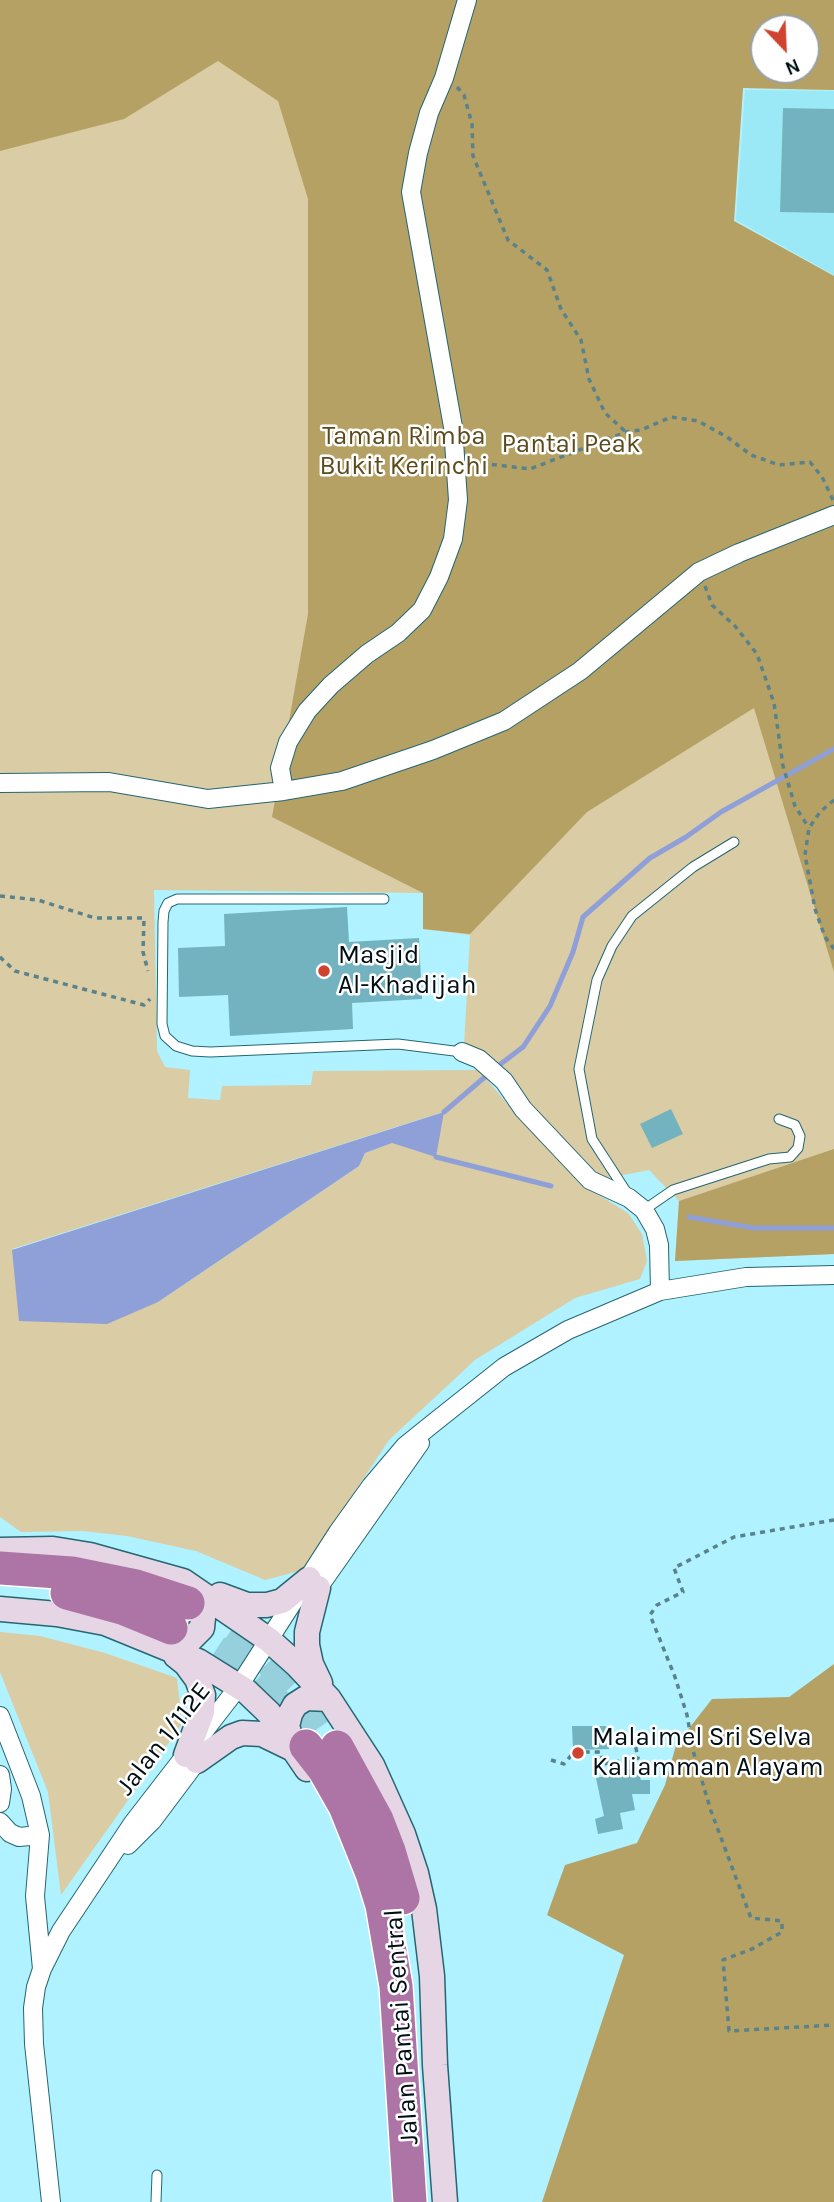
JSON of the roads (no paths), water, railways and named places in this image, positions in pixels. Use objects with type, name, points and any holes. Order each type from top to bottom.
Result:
[{"type":"highway","points":[[1,1554],[72,1573],[136,1586],[177,1615]]},
{"type":"highway","points":[[0,1590],[23,1589],[84,1596],[177,1615]]},
{"type":"highway","points":[[312,1747],[345,1806],[372,1872],[382,1905],[396,1986],[410,2202]]},
{"type":"highway","points":[[312,1747],[377,1820],[400,1884],[410,1931],[418,2004],[421,2113],[431,2202]]},
{"type":"main road","points":[[192,1758],[203,1695],[197,1679],[186,1664],[177,1615],[247,1605],[267,1605],[282,1601],[314,1583]]},
{"type":"main road","points":[[314,1583],[307,1645],[310,1664],[329,1699]]},
{"type":"main road","name":"Jalan Pantai Sentral","points":[[0,1609],[57,1614],[105,1623],[177,1615],[273,1644],[329,1699],[372,1765],[403,1834],[416,1873],[424,1909],[432,1976],[444,2202]]},
{"type":"main road","name":"Jalan Pantai Sentral","points":[[177,1615],[198,1661],[242,1689],[312,1747],[357,1861],[373,1933],[383,1999],[385,2067],[398,2202]]},
{"type":"main road","points":[[312,1747],[287,1726],[290,1714],[295,1705],[306,1698],[329,1699]]},
{"type":"main road","points":[[192,1758],[242,1732],[262,1734],[312,1747]]},
{"type":"street","points":[[284,791],[280,768],[288,742],[307,711],[331,685],[367,654],[398,633],[422,610],[439,577],[453,539],[458,500],[453,427],[411,192],[429,113],[444,78],[467,0]]},
{"type":"street","points":[[0,783],[108,782],[208,799],[284,791],[342,781],[433,750],[504,721],[580,671],[699,572],[834,515]]},
{"type":"street","points":[[462,1052],[479,1059],[504,1081],[523,1109],[590,1180],[629,1198],[644,1210],[655,1228],[659,1245],[660,1291]]},
{"type":"street","name":"Jalan 1/112E","points":[[51,2202],[34,2044],[33,2008],[42,1969],[61,1931],[102,1871],[152,1821],[192,1758],[314,1583],[407,1463],[431,1425],[504,1367],[568,1330],[660,1291],[746,1277],[834,1275]]},
{"type":"street","points":[[0,1716],[31,1796],[40,1835],[35,1896],[42,1969]]},
{"type":"street","points":[[0,1775],[0,1803]]},
{"type":"street","points":[[0,1822],[10,1833],[19,1837],[40,1835]]},
{"type":"lane","points":[[629,1198],[592,1139],[579,1069],[597,980],[612,946],[632,916],[693,867],[734,842]]},
{"type":"lane","points":[[384,899],[177,899],[168,903],[163,922],[162,1024],[165,1036],[176,1046],[191,1051],[398,1044],[462,1052]]},
{"type":"lane","points":[[644,1210],[673,1190],[769,1159],[790,1157],[798,1148],[800,1136],[794,1125],[779,1119]]},
{"type":"lane","points":[[156,2202],[157,2175]]},
{"type":"waterway","points":[[498,1066],[523,1047],[550,1006],[573,952],[583,917],[650,858],[721,812],[834,749]]},
{"type":"waterway","points":[[444,1112],[486,1076]]},
{"type":"waterway","points":[[436,1157],[551,1186]]},
{"type":"waterway","points":[[689,1217],[754,1228],[834,1228]]},
{"type":"tunnel","points":[[171,1628],[201,1642],[233,1663],[272,1699],[299,1735]]},
{"type":"tunnel","points":[[233,1628],[255,1644],[293,1685],[337,1747]]},
{"type":"place","name":"Masjid Al-Khadijah","points":[[324,971]]},
{"type":"place","name":"Malaimel Sri Selva Kaliamman Alayam","points":[[578,1753]]},
{"type":"park label","name":"Pantai Peak","points":[[571,445]]},
{"type":"park label","name":"Taman Rimba Bukit Kerinchi","points":[[404,452]]}]
